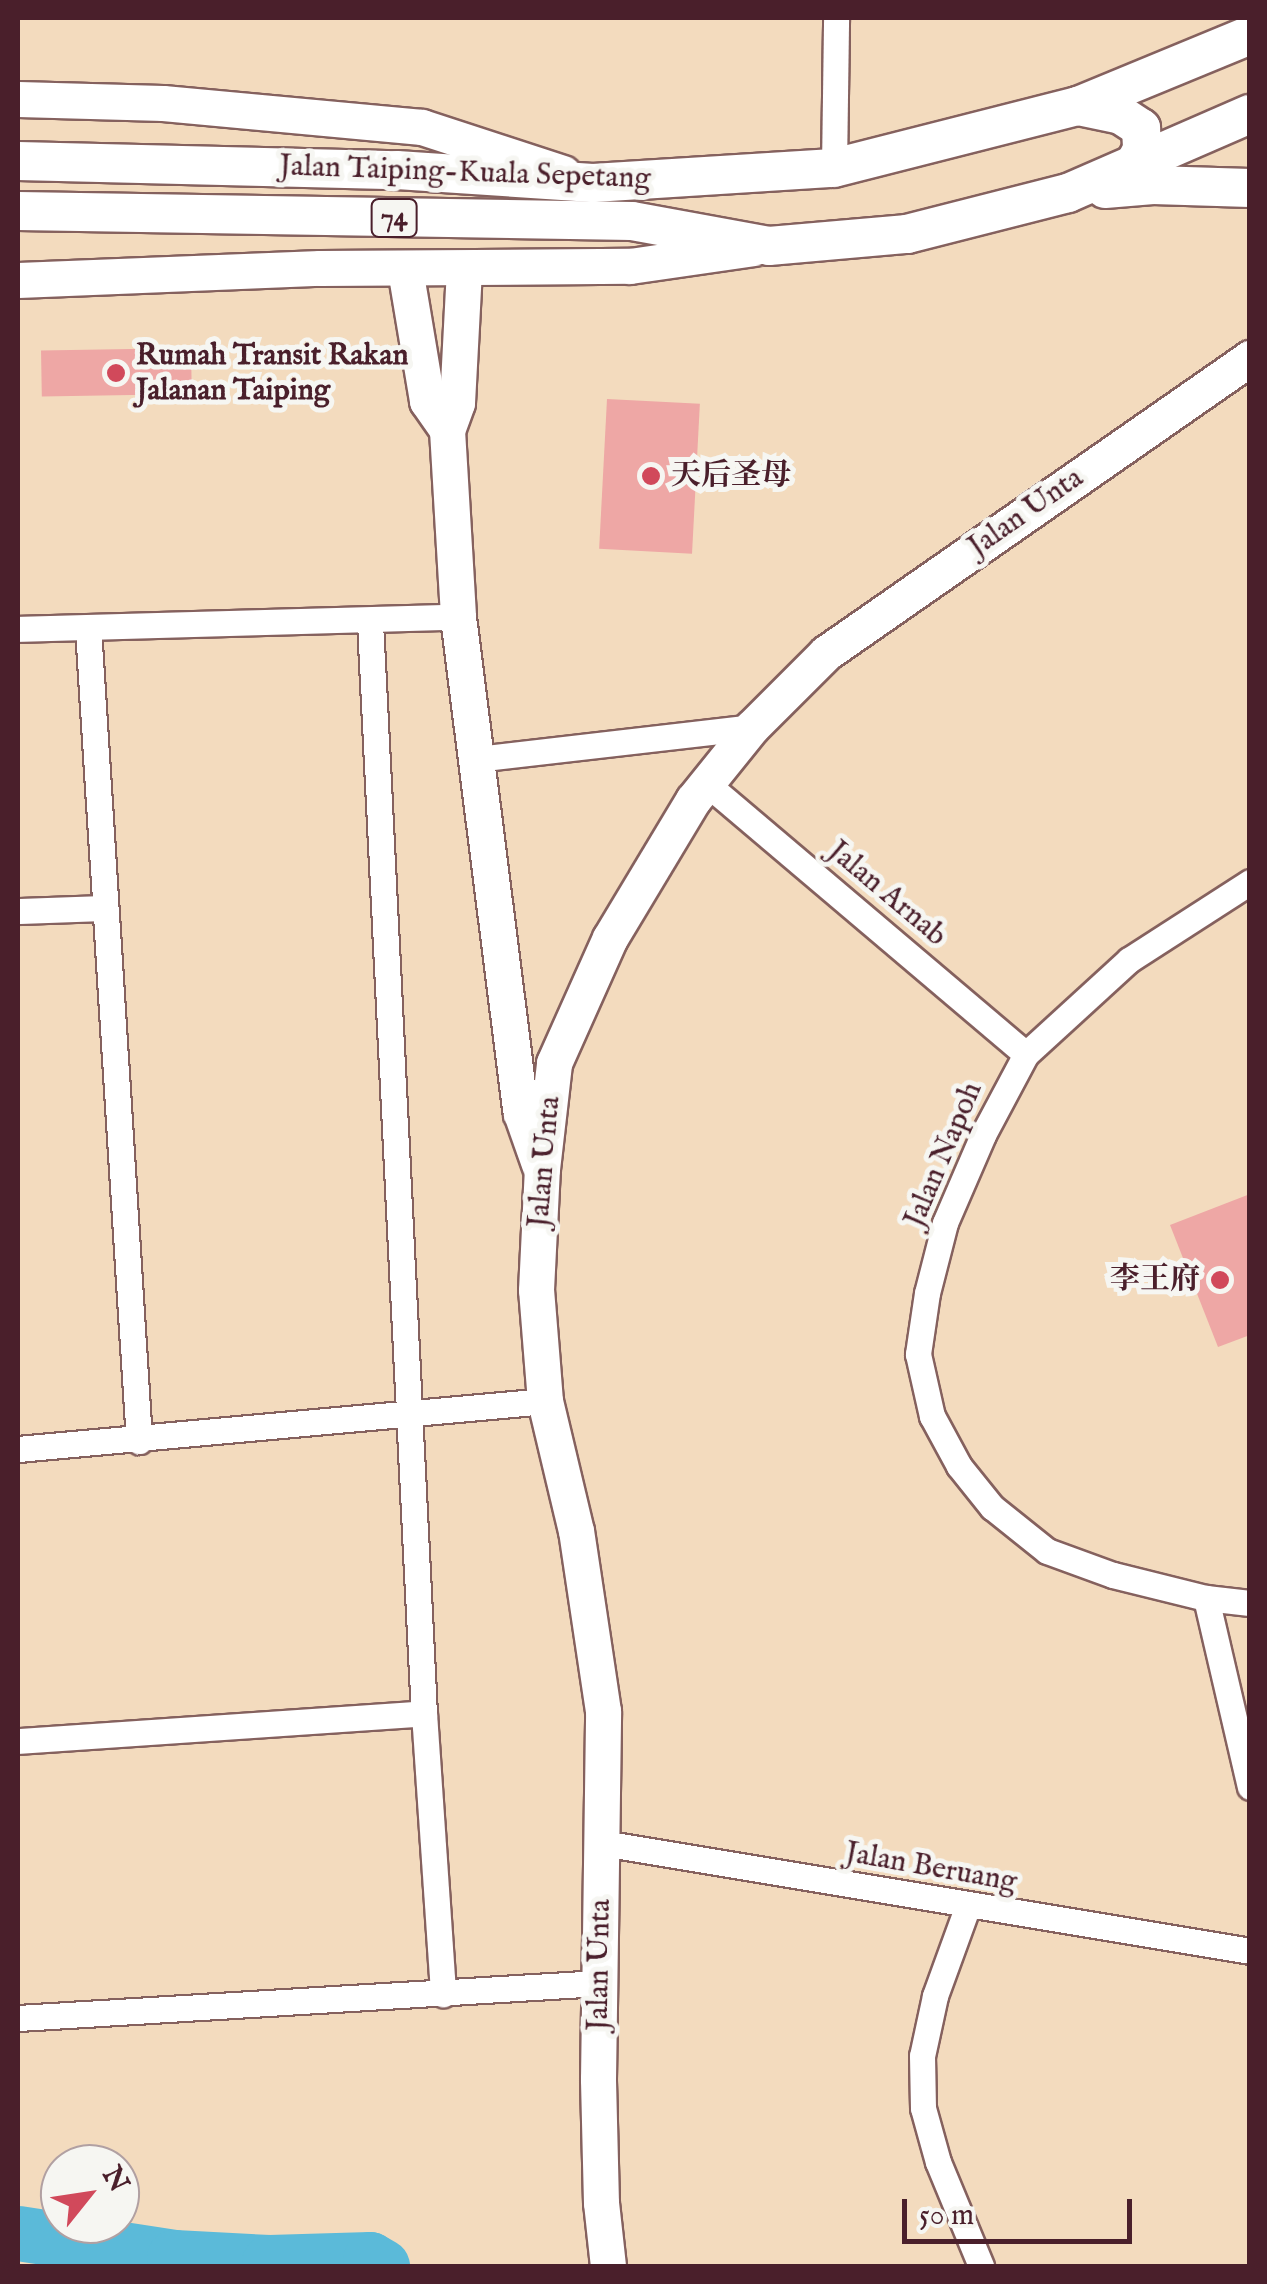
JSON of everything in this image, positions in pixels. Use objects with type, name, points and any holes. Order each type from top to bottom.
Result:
[{"type":"main road","name":"Jalan Taiping-Kuala Sepetang","points":[[18,161],[397,170],[592,183],[834,168],[1078,106],[1250,35]]},
{"type":"main road","points":[[1078,106],[1121,115],[1141,128],[1142,150],[1133,166]]},
{"type":"main road","name":"Jalan Taiping-Kuala Sepetang","points":[[18,211],[632,221],[769,246],[907,234],[1068,193],[1250,114]]},
{"type":"main road","points":[[1068,193],[1152,185],[1250,188]]},
{"type":"street","points":[[834,168],[836,18]]},
{"type":"street","points":[[18,99],[163,103],[422,127],[592,183]]},
{"type":"street","points":[[18,280],[630,266],[769,246]]},
{"type":"street","points":[[405,269],[427,401],[447,430]]},
{"type":"street","points":[[464,269],[457,402],[447,430],[458,616],[520,1113],[542,1169]]},
{"type":"street","name":"Jalan Unta","points":[[608,2266],[600,2203],[603,1711],[594,1624],[545,1400],[536,1290],[542,1169],[554,1063],[610,938],[706,783],[752,727],[826,653],[1250,358]]},
{"type":"street","points":[[18,629],[370,622],[458,616]]},
{"type":"street","points":[[370,622],[424,1713],[442,1994]]},
{"type":"street","points":[[88,628],[139,1441]]},
{"type":"street","points":[[477,759],[752,727]]},
{"type":"street","name":"Jalan Arnab","points":[[706,783],[1026,1054]]},
{"type":"street","name":"Jalan Napoh","points":[[1250,882],[1129,960],[1026,1054],[983,1135],[945,1223],[926,1293],[918,1354],[932,1416],[959,1466],[992,1507],[1047,1551],[1113,1575],[1206,1598],[1250,1603]]},
{"type":"street","points":[[18,911],[106,908]]},
{"type":"street","points":[[503,967],[554,1063]]},
{"type":"street","points":[[18,1449],[139,1441],[278,1423],[545,1400]]},
{"type":"street","points":[[1206,1598],[1250,1787]]},
{"type":"street","points":[[18,1741],[424,1713]]},
{"type":"street","name":"Jalan Beruang","points":[[602,1844],[968,1908],[1250,1951]]},
{"type":"street","points":[[968,1908],[934,1996],[922,2056],[923,2108],[938,2162],[981,2266]]},
{"type":"street","points":[[18,2018],[600,1983]]},
{"type":"building","name":"Rumah Transit Rakan Jalanan Taiping","points":[[191,348],[192,394],[42,397],[41,351]]},
{"type":"building","name":"天后圣母","points":[[607,399],[700,404],[692,554],[599,549]]},
{"type":"building","name":"李王府","points":[[1250,1194],[1250,1335],[1218,1347],[1170,1225]]},
{"type":"waterway","points":[[18,2233],[174,2257],[269,2262],[370,2259],[382,2266]]},
{"type":"place","name":"Rumah Transit Rakan Jalanan Taiping","points":[[116,373]]},
{"type":"place","name":"天后圣母","points":[[651,476]]},
{"type":"place","name":"李王府","points":[[1220,1280]]}]
